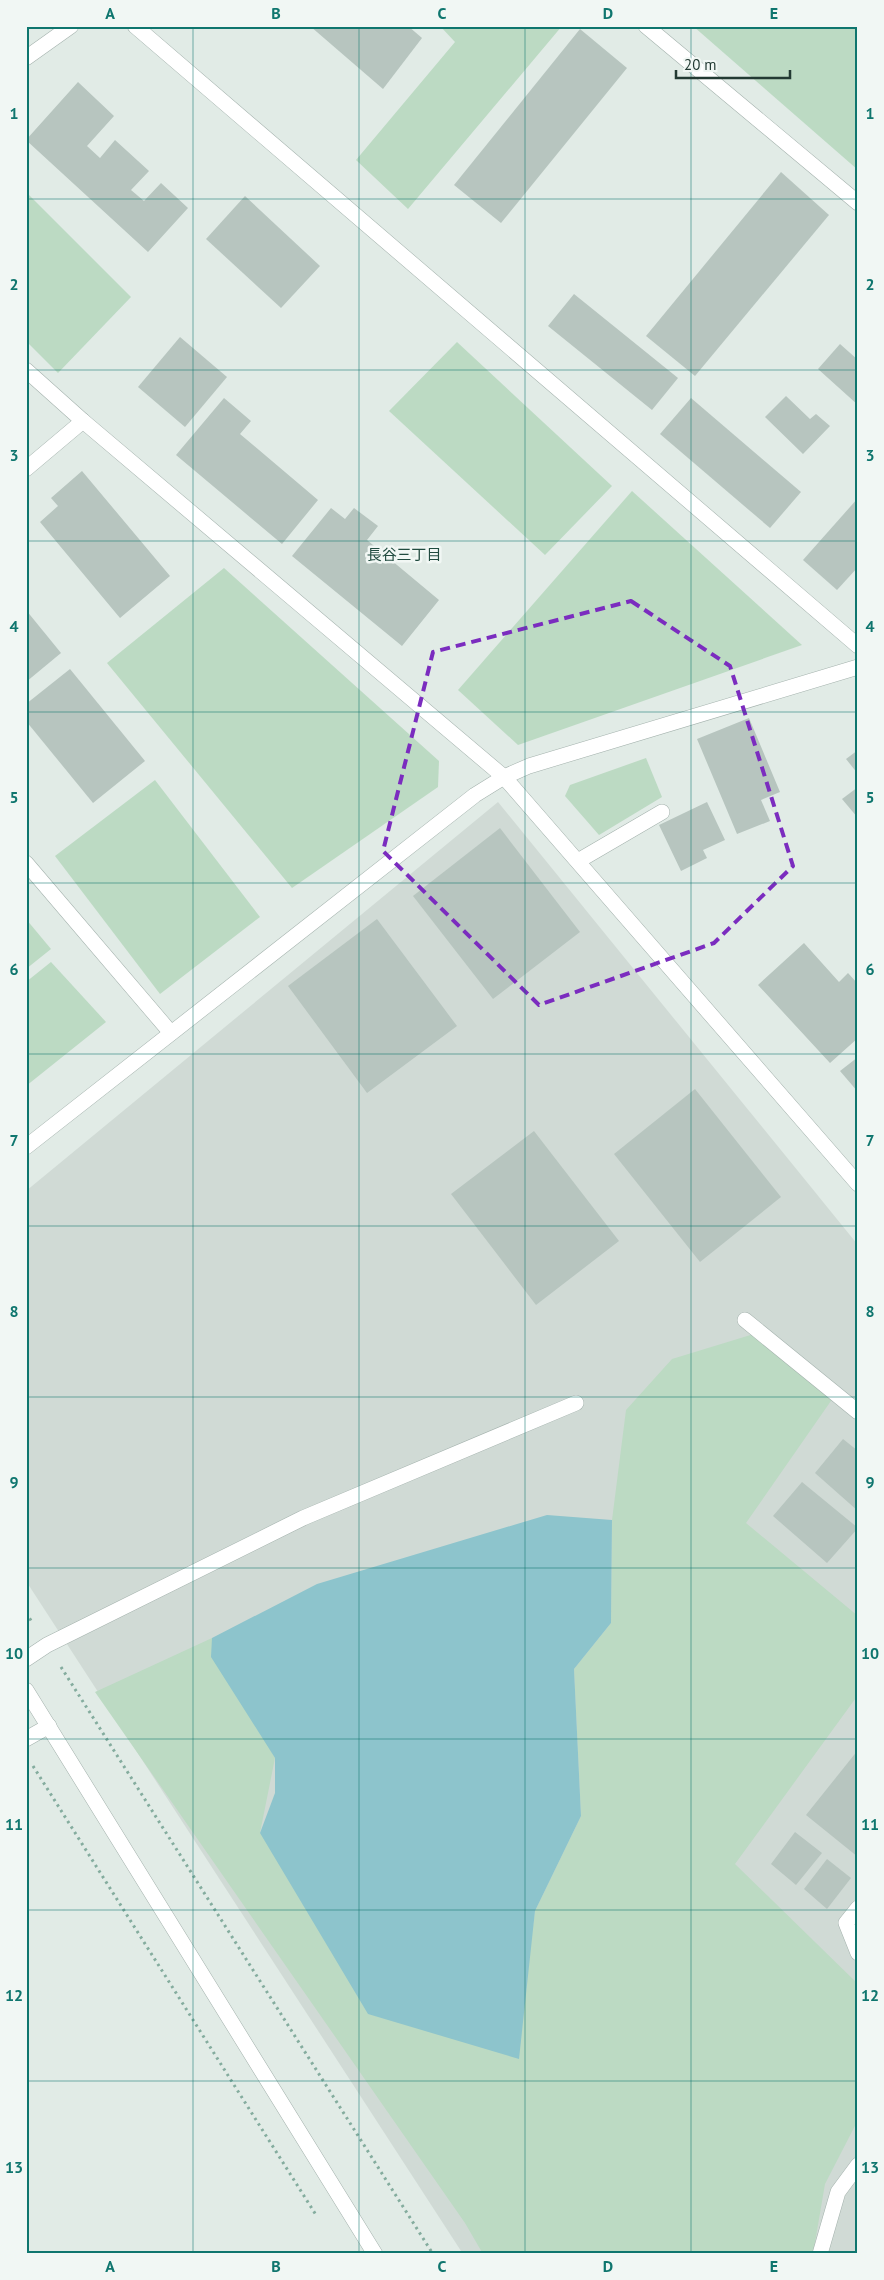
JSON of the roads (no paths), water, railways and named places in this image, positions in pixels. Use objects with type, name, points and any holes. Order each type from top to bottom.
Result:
[{"type":"street","points":[[26,58],[71,26]]},
{"type":"street","points":[[135,26],[858,646]]},
{"type":"street","points":[[646,26],[858,203]]},
{"type":"street","points":[[26,370],[83,421],[504,777],[858,1184]]},
{"type":"street","points":[[26,469],[83,421]]},
{"type":"street","points":[[26,1147],[475,795],[504,777],[529,766],[858,667]]},
{"type":"street","points":[[578,861],[662,812]]},
{"type":"street","points":[[26,863],[171,1033]]},
{"type":"street","points":[[745,1320],[858,1412]]},
{"type":"street","points":[[26,1659],[47,1645],[303,1518],[576,1403]]},
{"type":"street","points":[[26,1690],[375,2254]]},
{"type":"street","points":[[26,1739],[49,1726]]},
{"type":"street","points":[[858,1908],[846,1923],[858,1953]]},
{"type":"street","points":[[820,2254],[838,2192],[858,2165]]},
{"type":"water","points":[[547,1515],[612,1520],[611,1623],[574,1669],[581,1816],[535,1911],[519,2059],[368,2014],[260,1833],[275,1793],[275,1758],[211,1657],[212,1638],[317,1584]]},
{"type":"district","name":"長谷三丁目","points":[[404,554]]}]
